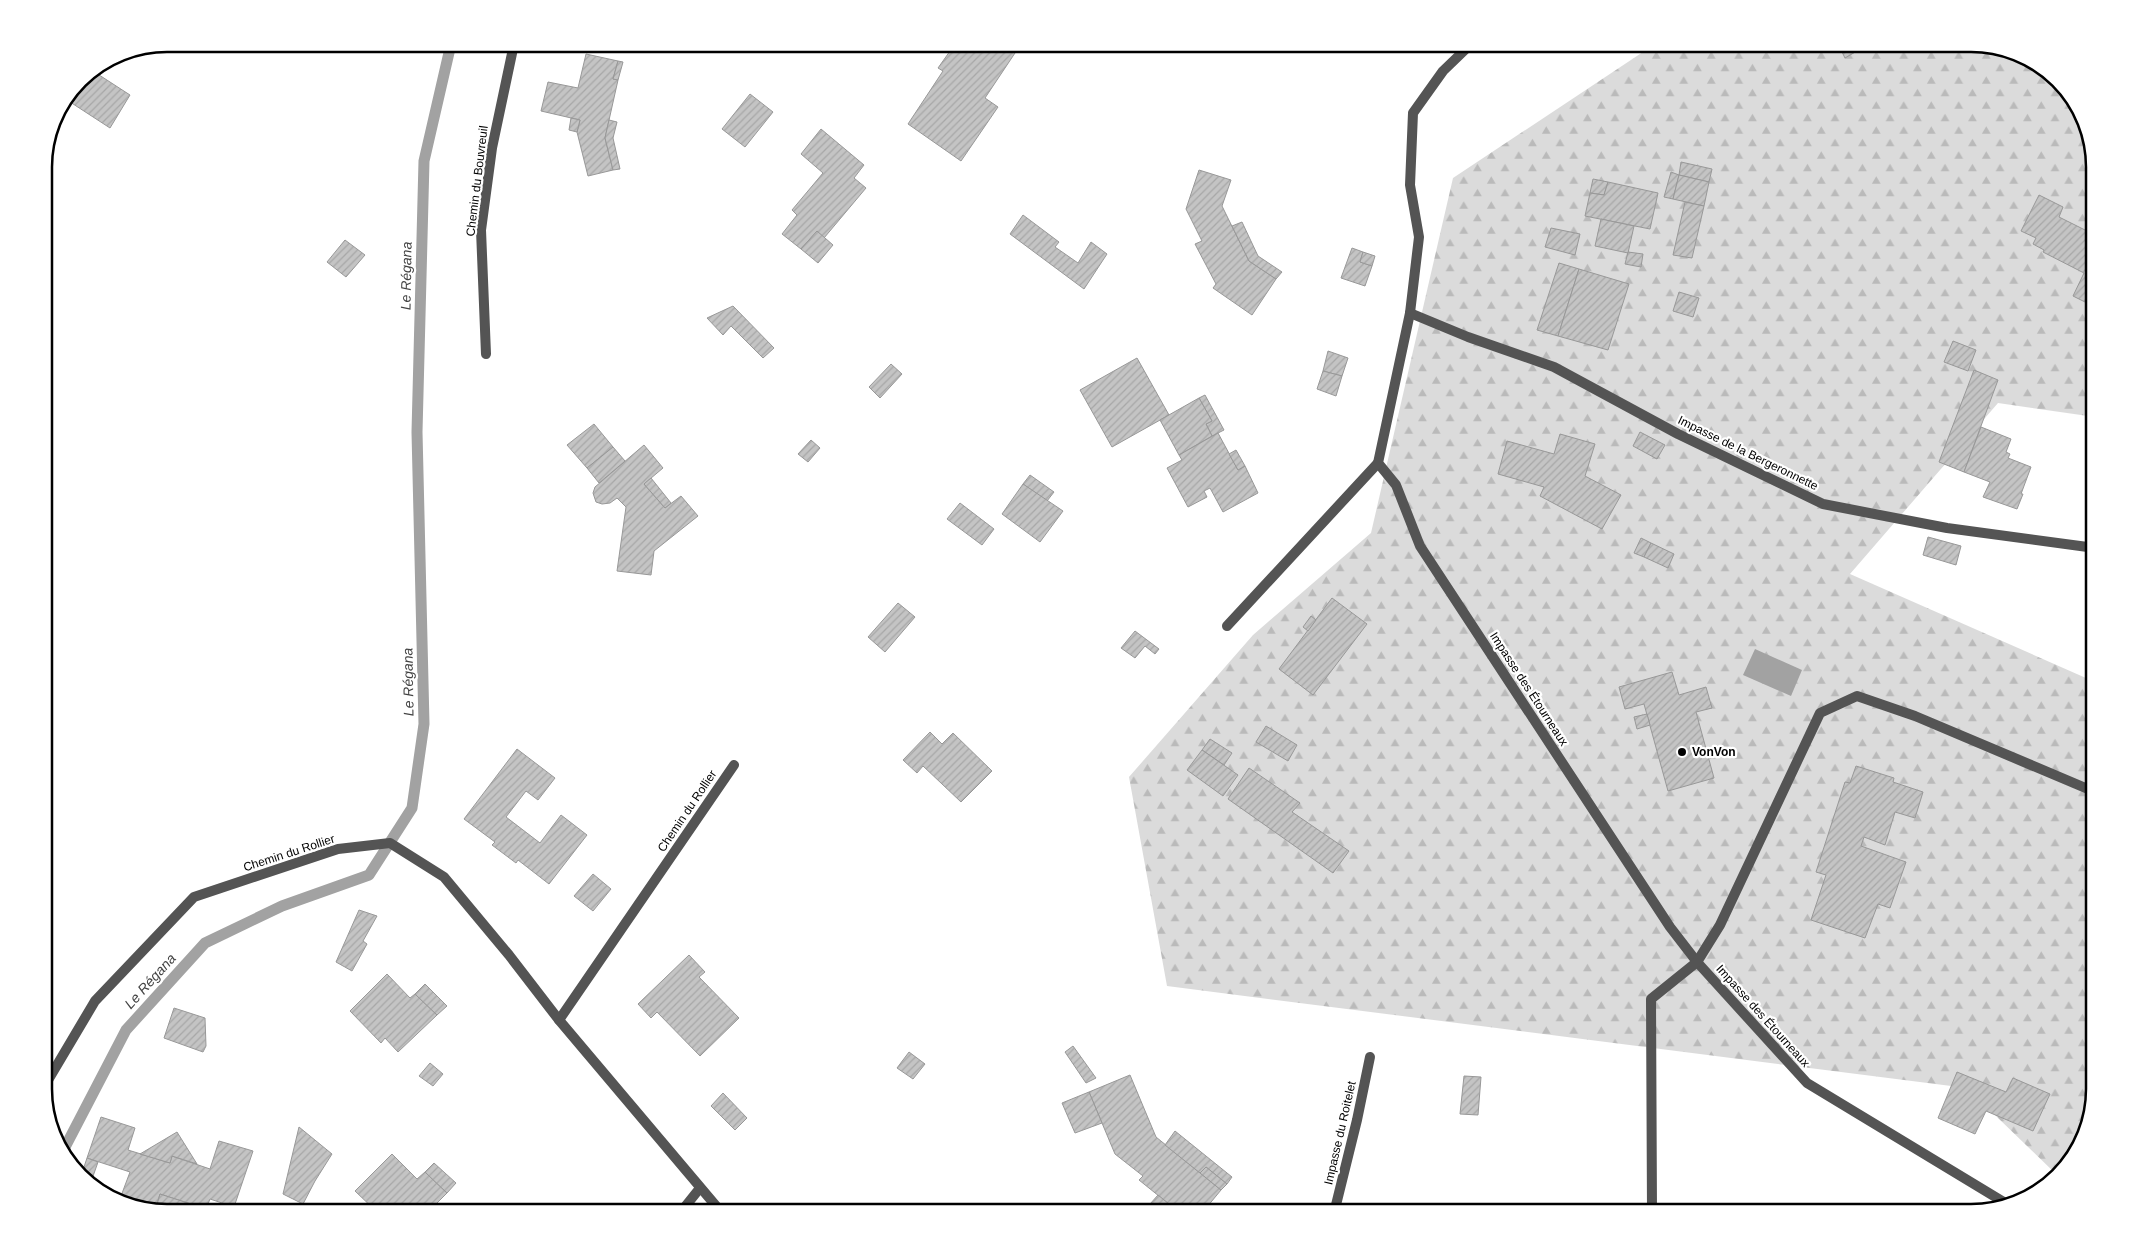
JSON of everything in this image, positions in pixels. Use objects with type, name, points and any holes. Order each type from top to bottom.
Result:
[{"type":"street","name":"Chemin du Bouvreuil","points":[[486,354],[481,230],[492,148],[512,52]]},
{"type":"street","points":[[1227,626],[1378,463],[1410,313],[1419,237],[1410,185],[1413,112],[1443,71],[1463,52]]},
{"type":"street","name":"Impasse de la Bergeronnette","points":[[1410,313],[1468,337],[1554,367],[1678,434],[1823,504],[1947,528],[2086,547]]},
{"type":"street","name":"Impasse des Étourneaux","points":[[1378,463],[1396,485],[1420,546],[1670,927],[1697,962],[1807,1083],[2002,1201]]},
{"type":"street","points":[[1652,1205],[1651,999],[1697,962],[1720,925],[1820,713],[1856,696],[1915,716],[2086,788]]},
{"type":"street","name":"Chemin du Rollier","points":[[559,1020],[734,765]]},
{"type":"street","name":"Chemin du Rollier","points":[[53,1072],[95,1002],[194,897],[329,852],[390,843],[444,877],[509,955],[559,1020],[715,1205]]},
{"type":"street","name":"Impasse du Roitelet","points":[[1336,1205],[1370,1057]]},
{"type":"street","points":[[686,1205],[700,1188]]},
{"type":"green space","points":[[1643,52],[1986,53],[2015,61],[2041,76],[2058,92],[2075,117],[2084,145],[2086,160],[2086,416],[1998,403],[1850,574],[2086,678],[2086,1104],[2078,1133],[2071,1147],[2053,1171],[1967,1088],[1167,986],[1129,777],[1253,635],[1371,533],[1453,178]]},
{"type":"shaded area","points":[[1755,649],[1802,670],[1791,696],[1743,675]]},
{"type":"building","points":[[949,52],[1016,52],[985,98],[998,107],[961,161],[908,124],[943,71],[938,68]]},
{"type":"building","points":[[1842,52],[1855,52],[1845,58]]},
{"type":"building","points":[[586,54],[618,61],[613,79],[618,80],[605,138],[613,170],[588,176],[577,132],[580,120],[541,111],[548,82],[578,88]]},
{"type":"building","points":[[618,61],[623,62],[618,80],[613,79]]},
{"type":"building","points":[[100,75],[130,95],[110,128],[72,104],[86,86]]},
{"type":"building","points":[[750,94],[773,112],[745,147],[722,129]]},
{"type":"building","points":[[571,118],[580,120],[577,132],[569,130]]},
{"type":"building","points":[[609,120],[617,122],[613,138],[620,169],[613,170],[605,138]]},
{"type":"building","points":[[821,129],[864,165],[854,178],[866,188],[824,238],[817,231],[801,249],[782,234],[797,215],[792,210],[823,173],[801,154]]},
{"type":"building","points":[[1681,162],[1712,169],[1709,182],[1679,175]]},
{"type":"building","points":[[1199,170],[1231,180],[1222,206],[1249,261],[1276,279],[1252,315],[1213,288],[1216,284],[1195,244],[1202,241],[1186,209]]},
{"type":"building","points":[[1671,172],[1679,175],[1673,199],[1664,197]]},
{"type":"building","points":[[1679,175],[1709,182],[1704,206],[1673,199]]},
{"type":"building","points":[[1593,179],[1608,182],[1604,195],[1590,193]]},
{"type":"building","points":[[1608,182],[1658,193],[1650,229],[1585,216],[1590,193],[1604,195]]},
{"type":"building","points":[[2039,195],[2063,207],[2059,217],[2086,230],[2086,302],[2073,296],[2084,273],[2043,252],[2044,250],[2033,244],[2036,238],[2021,231]]},
{"type":"building","points":[[1685,202],[1704,206],[1692,258],[1673,255]]},
{"type":"building","points":[[1023,215],[1059,242],[1055,247],[1078,263],[1091,242],[1107,254],[1084,289],[1010,234]]},
{"type":"building","points":[[1601,219],[1634,226],[1628,253],[1595,246]]},
{"type":"building","points":[[1242,222],[1258,256],[1282,272],[1276,279],[1249,261],[1232,226]]},
{"type":"building","points":[[1551,228],[1580,234],[1575,255],[1545,247]]},
{"type":"building","points":[[817,231],[833,245],[818,263],[801,249]]},
{"type":"building","points":[[345,240],[365,255],[346,277],[327,262]]},
{"type":"building","points":[[1352,248],[1363,252],[1360,262],[1372,266],[1365,286],[1341,278]]},
{"type":"building","points":[[1363,252],[1375,256],[1372,266],[1360,262]]},
{"type":"building","points":[[1628,252],[1643,254],[1641,267],[1625,264]]},
{"type":"building","points":[[1559,263],[1579,269],[1558,336],[1537,330]]},
{"type":"building","points":[[1579,269],[1629,284],[1608,350],[1558,336]]},
{"type":"building","points":[[1679,292],[1699,298],[1693,317],[1673,311]]},
{"type":"building","points":[[733,306],[774,348],[763,358],[731,326],[723,335],[707,318]]},
{"type":"building","points":[[1953,341],[1976,350],[1968,371],[1944,362]]},
{"type":"building","points":[[1328,351],[1348,358],[1342,376],[1323,371]]},
{"type":"building","points":[[1137,358],[1169,415],[1112,447],[1080,390]]},
{"type":"building","points":[[891,364],[902,374],[880,398],[869,387]]},
{"type":"building","points":[[1974,370],[1998,380],[1964,472],[1939,462]]},
{"type":"building","points":[[1323,371],[1342,376],[1336,396],[1317,389]]},
{"type":"building","points":[[1205,395],[1224,430],[1212,436],[1206,424],[1212,421],[1199,398]]},
{"type":"building","points":[[1199,398],[1212,421],[1206,424],[1212,436],[1179,455],[1160,420]]},
{"type":"building","points":[[594,424],[613,447],[587,468],[567,445]]},
{"type":"building","points":[[1981,427],[2011,439],[2006,452],[2010,454],[2008,458],[2031,467],[2017,509],[1983,497],[1990,482],[1964,472]]},
{"type":"building","points":[[1640,432],[1665,445],[1657,459],[1633,446]]},
{"type":"building","points":[[1218,433],[1238,470],[1245,466],[1258,493],[1223,512],[1210,488],[1204,491],[1207,497],[1188,507],[1167,468],[1182,460],[1179,455]]},
{"type":"building","points":[[1560,434],[1595,444],[1585,476],[1621,495],[1602,529],[1540,496],[1544,487],[1498,474],[1507,441],[1554,454]]},
{"type":"building","points":[[811,440],[820,448],[808,462],[798,454]]},
{"type":"building","points":[[644,445],[663,468],[644,484],[665,508],[681,496],[698,516],[654,551],[651,575],[617,571],[626,507],[617,498],[610,503],[602,504],[596,502],[593,493],[595,487]]},
{"type":"building","points":[[613,447],[625,461],[599,483],[587,468]]},
{"type":"building","points":[[1236,450],[1245,466],[1238,470],[1229,454]]},
{"type":"building","points":[[1030,475],[1054,492],[1047,501],[1023,484]]},
{"type":"building","points":[[651,478],[671,503],[665,508],[644,484]]},
{"type":"building","points":[[1023,484],[1063,511],[1040,542],[1002,514]]},
{"type":"building","points":[[960,503],[994,529],[982,545],[947,519]]},
{"type":"building","points":[[1928,537],[1961,546],[1956,565],[1923,555]]},
{"type":"building","points":[[1641,538],[1651,543],[1644,557],[1634,553]]},
{"type":"building","points":[[1651,543],[1674,554],[1668,568],[1644,557]]},
{"type":"building","points":[[1332,598],[1367,624],[1313,695],[1279,669]]},
{"type":"building","points":[[898,603],[915,617],[885,652],[868,637]]},
{"type":"building","points":[[1311,616],[1316,620],[1308,631],[1303,627]]},
{"type":"building","points":[[1135,631],[1159,649],[1155,654],[1145,646],[1135,658],[1121,648]]},
{"type":"building","name":"VonVon","points":[[1672,672],[1679,695],[1706,687],[1712,708],[1696,712],[1714,778],[1668,791],[1644,704],[1625,709],[1619,687]]},
{"type":"building","points":[[1647,714],[1650,725],[1637,729],[1634,717]]},
{"type":"building","points":[[1266,726],[1297,745],[1288,761],[1256,742]]},
{"type":"building","points":[[930,732],[942,744],[953,733],[992,771],[961,802],[923,766],[917,773],[903,760]]},
{"type":"building","points":[[1210,739],[1232,753],[1224,765],[1202,750]]},
{"type":"building","points":[[517,749],[555,778],[538,800],[526,791],[506,817],[540,843],[561,815],[587,835],[549,884],[518,860],[516,863],[492,845],[495,842],[464,819]]},
{"type":"building","points":[[1202,750],[1238,775],[1223,796],[1187,770]]},
{"type":"building","points":[[1856,766],[1894,778],[1893,782],[1923,792],[1915,818],[1895,812],[1885,845],[1864,837],[1861,846],[1906,862],[1890,908],[1878,904],[1865,938],[1811,920],[1826,875],[1816,872],[1845,782],[1850,783]]},
{"type":"building","points":[[1249,768],[1300,803],[1292,812],[1349,851],[1333,873],[1228,799]]},
{"type":"building","points":[[593,874],[611,889],[593,911],[574,896]]},
{"type":"building","points":[[359,910],[377,916],[363,941],[367,944],[352,971],[336,962]]},
{"type":"building","points":[[689,955],[705,972],[699,977],[739,1018],[700,1056],[657,1012],[651,1018],[638,1004]]},
{"type":"building","points":[[387,974],[410,998],[415,994],[437,1015],[398,1052],[385,1038],[381,1043],[350,1011]]},
{"type":"building","points":[[425,984],[447,1006],[437,1015],[415,994]]},
{"type":"building","points":[[174,1008],[205,1018],[206,1046],[203,1052],[164,1038]]},
{"type":"building","points":[[1073,1046],[1096,1078],[1086,1083],[1065,1052]]},
{"type":"building","points":[[909,1052],[925,1064],[913,1079],[897,1068]]},
{"type":"building","points":[[430,1063],[443,1074],[433,1086],[419,1076]]},
{"type":"building","points":[[1957,1072],[2006,1092],[2013,1078],[2050,1094],[2033,1131],[1986,1111],[1975,1134],[1938,1118]]},
{"type":"building","points":[[1130,1075],[1156,1137],[1221,1190],[1209,1205],[1170,1205],[1139,1180],[1143,1176],[1115,1154],[1089,1092]]},
{"type":"building","points":[[1464,1076],[1481,1077],[1478,1115],[1460,1114]]},
{"type":"building","points":[[1089,1092],[1102,1123],[1075,1133],[1062,1103]]},
{"type":"building","points":[[723,1093],[747,1118],[735,1130],[711,1106]]},
{"type":"building","points":[[101,1117],[135,1128],[128,1150],[170,1163],[172,1156],[210,1169],[219,1141],[253,1151],[235,1205],[228,1205],[210,1199],[208,1205],[194,1205],[160,1194],[157,1204],[138,1201],[121,1195],[130,1172],[87,1158]]},
{"type":"building","points":[[299,1127],[332,1154],[303,1204],[283,1194]]},
{"type":"building","points":[[1175,1131],[1232,1177],[1227,1184],[1206,1167],[1200,1173],[1165,1145]]},
{"type":"building","points":[[177,1132],[197,1164],[172,1156],[170,1163],[140,1154]]},
{"type":"building","points":[[392,1154],[417,1179],[425,1172],[447,1193],[435,1205],[370,1205],[355,1191]]},
{"type":"building","points":[[87,1158],[98,1162],[93,1177],[84,1168]]},
{"type":"building","points":[[434,1163],[456,1183],[447,1193],[425,1172]]},
{"type":"building","points":[[1206,1167],[1227,1184],[1221,1190],[1200,1173]]},
{"type":"building","points":[[160,1194],[194,1205],[168,1205],[157,1204]]},
{"type":"building","points":[[1158,1195],[1170,1205],[1151,1205],[1150,1204]]},
{"type":"waterway","name":"Le Régana","points":[[67,1144],[126,1030],[205,943],[282,906],[369,875],[412,808],[424,724],[417,432],[424,161],[449,52]]},
{"type":"place","name":"VonVon","points":[[1682,752]]}]
